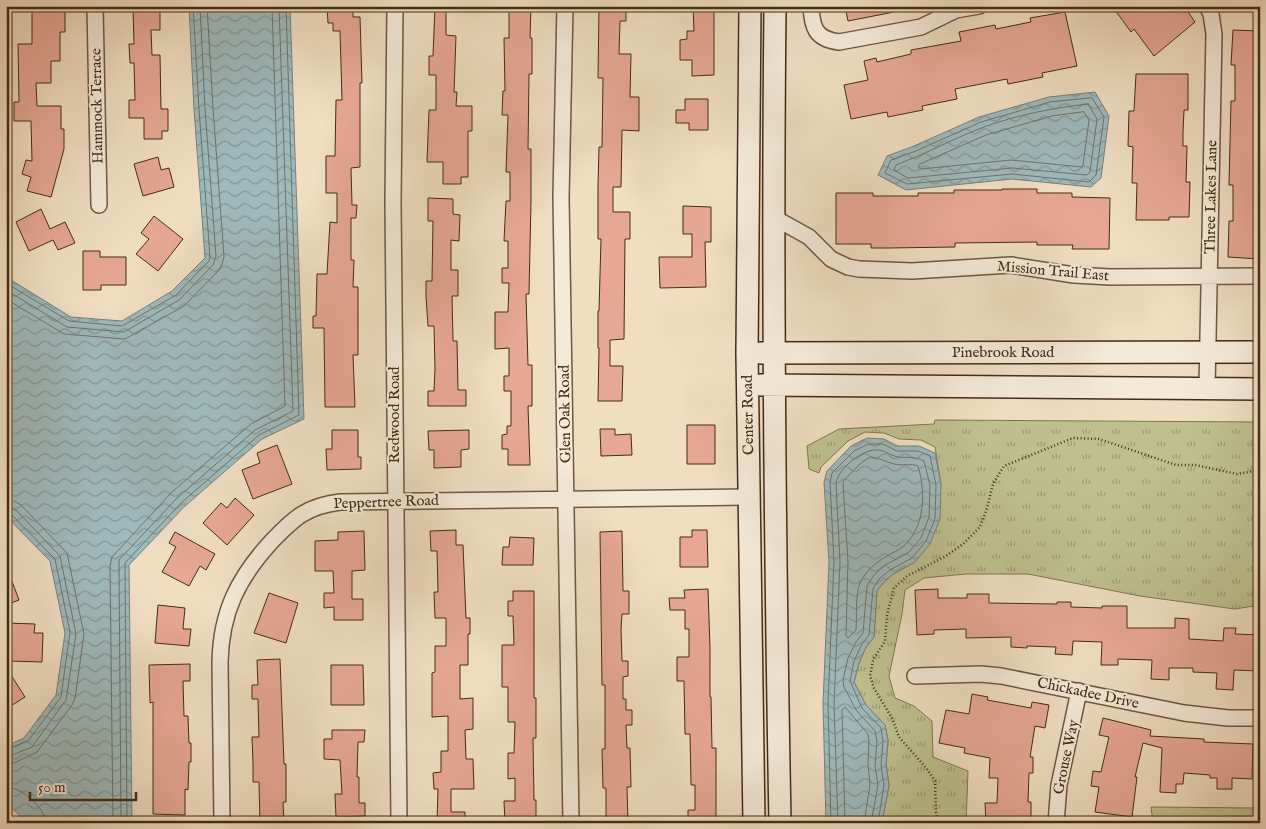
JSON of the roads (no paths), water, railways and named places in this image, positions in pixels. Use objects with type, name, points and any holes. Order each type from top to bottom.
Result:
[{"type":"street","name":"Hammock Terrace","points":[[95,6],[99,205]]},
{"type":"street","name":"Redwood Road","points":[[395,6],[393,203],[399,823]]},
{"type":"street","name":"Glen Oak Road","points":[[565,6],[561,198],[571,823]]},
{"type":"street","name":"Center Road","points":[[750,6],[747,353],[754,823]]},
{"type":"street","name":"Center Road","points":[[775,6],[774,385],[780,823]]},
{"type":"street","points":[[811,6],[812,26],[829,41],[838,42],[921,28],[956,10],[979,6]]},
{"type":"street","name":"Three Lakes Lane","points":[[1207,388],[1214,34],[1208,6]]},
{"type":"street","name":"Mission Trail East","points":[[773,217],[809,237],[831,259],[848,267],[859,269],[912,271],[1011,265],[1074,275],[1110,277],[1260,276]]},
{"type":"street","name":"Pinebrook Road","points":[[747,353],[1260,352]]},
{"type":"street","points":[[748,385],[1260,389]]},
{"type":"street","name":"Peppertree Road","points":[[222,823],[220,647],[225,617],[238,584],[261,553],[301,514],[311,508],[327,504],[395,501],[750,497]]},
{"type":"street","name":"Chickadee Drive","points":[[915,676],[981,674],[1001,676],[1207,716],[1260,718]]},
{"type":"street","name":"Grouse Way","points":[[1056,823],[1059,785],[1079,691]]},
{"type":"water","points":[[189,6],[290,6],[304,419],[262,439],[184,507],[129,565],[132,823],[29,823],[6,804],[6,746],[24,738],[56,695],[65,633],[50,561],[6,516],[6,277],[71,317],[122,321],[172,291],[205,258],[194,109]]},
{"type":"water","points":[[1095,92],[1109,116],[1101,178],[1091,187],[1012,179],[906,190],[878,175],[887,156],[979,117],[1049,97]]},
{"type":"water","points":[[867,438],[884,439],[898,446],[919,446],[935,453],[941,484],[940,519],[930,544],[915,562],[893,574],[877,591],[874,637],[866,647],[854,682],[866,705],[885,725],[888,740],[886,765],[889,785],[882,823],[826,823],[823,703],[829,562],[824,482],[827,471],[851,446]]}]
